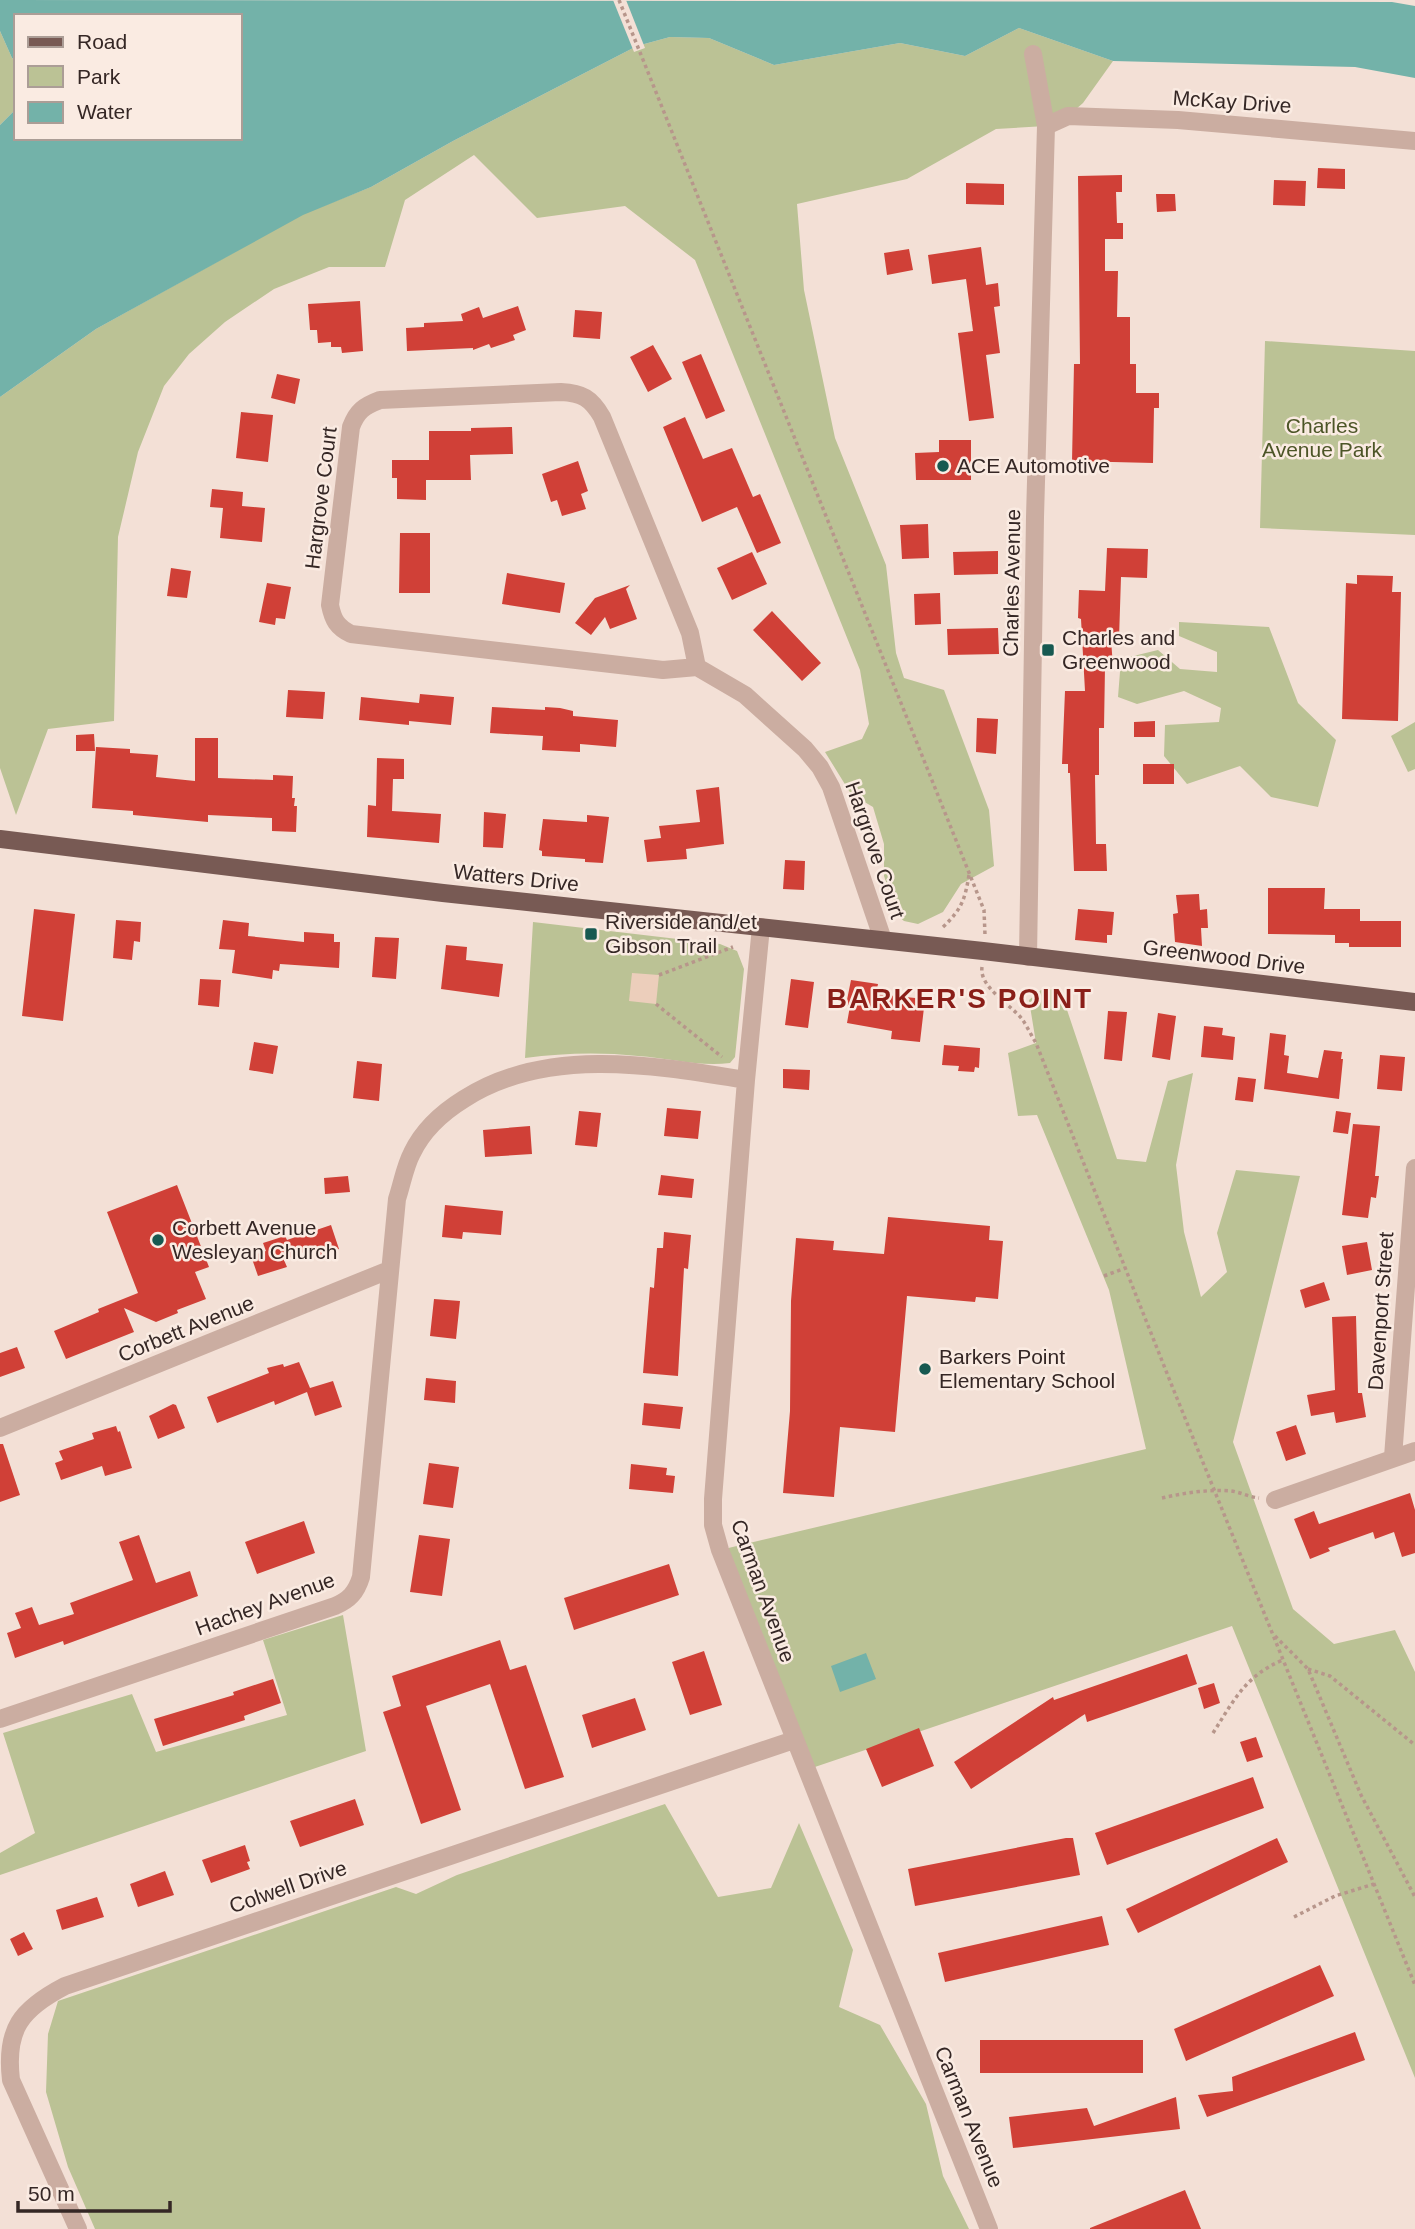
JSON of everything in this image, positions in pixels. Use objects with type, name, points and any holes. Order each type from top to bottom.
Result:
[{"type":"main road","name":"Watters Drive","points":[[4,839],[510,900],[1028,957]]},
{"type":"main road","name":"Greenwood Drive","points":[[1028,957],[1415,1002]]},
{"type":"street","name":"Charles Avenue","points":[[1028,957],[1035,517],[1046,126],[1033,54]]},
{"type":"street","name":"McKay Drive","points":[[1046,126],[1068,116],[1178,120],[1415,141]]},
{"type":"street","name":"Hargrove Court","points":[[697,667],[690,633],[602,416],[593,402],[579,393],[561,392],[380,400],[366,405],[356,414],[351,427],[330,605],[332,618],[340,628],[351,634],[663,670],[697,667],[745,695],[805,749],[820,767],[831,787],[883,940]]},
{"type":"street","name":"Carman Avenue","points":[[761,927],[712,1499],[713,1525],[720,1550],[794,1740],[989,2229]]},
{"type":"street","name":"Hachey Avenue","points":[[0,1718],[348,1600],[358,1588],[397,1199],[412,1152],[442,1114],[482,1087],[523,1072],[567,1065],[624,1065],[746,1080]]},
{"type":"street","name":"Davenport Street","points":[[1393,1457],[1415,1168]]},
{"type":"street","name":"Corbett Avenue","points":[[0,1428],[389,1270]]},
{"type":"street","points":[[1275,1500],[1415,1451]]},
{"type":"street","name":"Colwell Drive","points":[[78,2229],[11,2080],[8,2054],[14,2031],[27,2011],[45,1997],[65,1986],[794,1740]]},
{"type":"path","points":[[619,0],[984,910],[986,931]]},
{"type":"path","points":[[943,927],[965,899],[969,873]]},
{"type":"path","points":[[659,975],[733,947]]},
{"type":"path","points":[[981,972],[986,983],[1021,1018],[1036,1043],[1214,1492],[1414,1983]]},
{"type":"path","points":[[656,1004],[725,1060]]},
{"type":"path","points":[[1104,1276],[1125,1268]]},
{"type":"path","points":[[1161,1498],[1195,1491],[1233,1491],[1248,1497],[1275,1500]]},
{"type":"path","points":[[1272,1633],[1308,1669],[1361,1795],[1415,1897]]},
{"type":"path","points":[[1213,1733],[1249,1679],[1283,1660]]},
{"type":"path","points":[[1308,1669],[1330,1676],[1415,1745]]},
{"type":"path","points":[[1294,1917],[1335,1896],[1374,1884]]},
{"type":"green space","points":[[1019,28],[1113,61],[1083,103],[1068,116],[1046,126],[996,129],[907,179],[797,204],[804,290],[835,438],[886,565],[896,653],[904,678],[944,690],[989,810],[994,866],[961,884],[943,912],[918,924],[904,921],[897,915],[884,876],[884,844],[873,807],[851,794],[825,752],[862,739],[869,724],[860,670],[695,260],[625,206],[537,218],[474,155],[405,200],[385,267],[329,267],[274,289],[225,322],[189,354],[164,386],[138,452],[118,537],[114,721],[48,729],[16,815],[0,768],[0,397],[96,329],[303,214],[371,187],[453,141],[637,46],[670,37],[709,38],[774,65],[900,43],[965,56]]},
{"type":"green space","points":[[0,31],[14,59],[14,111],[0,125]]},
{"type":"green space","name":"Charles Avenue Park","points":[[1265,341],[1415,351],[1415,535],[1260,528]]},
{"type":"green space","points":[[1179,622],[1269,627],[1298,703],[1336,740],[1318,807],[1271,797],[1240,766],[1187,784],[1164,756],[1165,725],[1219,722],[1221,708],[1184,691],[1137,704],[1118,697],[1121,659],[1158,650],[1180,669],[1217,672],[1217,652],[1179,636]]},
{"type":"green space","points":[[1415,722],[1415,769],[1408,772],[1391,736]]},
{"type":"green space","points":[[533,922],[720,944],[737,951],[744,969],[735,1057],[730,1063],[718,1064],[610,1054],[525,1058]]},
{"type":"green space","points":[[1060,989],[1117,1159],[1146,1162],[1168,1081],[1193,1073],[1176,1165],[1184,1232],[1201,1297],[1227,1272],[1217,1233],[1236,1170],[1300,1176],[1233,1442],[1293,1609],[1334,1644],[1395,1630],[1415,1672],[1415,2078],[1232,1626],[806,1770],[720,1550],[1146,1449],[1109,1290],[1037,1115],[1018,1116],[1008,1053],[1036,1043],[1029,1000],[1041,990]]},
{"type":"green space","points":[[343,1615],[366,1751],[0,1875],[0,1853],[35,1833],[3,1733],[132,1694],[156,1752],[287,1715],[263,1640]]},
{"type":"green space","points":[[665,1804],[718,1897],[771,1888],[799,1823],[853,1950],[839,2007],[880,2025],[926,2104],[943,2176],[969,2229],[95,2229],[68,2167],[46,2092],[48,2034],[58,2001],[396,1887],[416,1894],[457,1875]]},
{"type":"shaded area","points":[[632,973],[659,975],[656,1004],[629,1001]]},
{"type":"water","points":[[0,0],[1392,2],[1415,6],[1415,78],[1355,67],[1113,61],[1019,28],[965,56],[900,43],[774,65],[709,38],[670,37],[637,46],[453,141],[371,187],[303,215],[96,329],[0,397],[0,125],[14,111],[14,140],[242,140],[242,14],[14,14],[14,59],[0,31]]},
{"type":"water","points":[[866,1653],[876,1679],[840,1692],[831,1666]]},
{"type":"pier","points":[[613,0],[626,0],[645,48],[634,52]]},
{"type":"building","points":[[1318,168],[1345,169],[1345,189],[1317,188]]},
{"type":"building","points":[[1122,175],[1122,192],[1116,192],[1117,223],[1123,223],[1123,239],[1105,239],[1105,271],[1118,271],[1117,317],[1130,317],[1130,364],[1136,364],[1136,393],[1159,393],[1159,408],[1154,408],[1153,463],[1072,461],[1074,364],[1080,364],[1078,176]]},
{"type":"building","points":[[1274,180],[1306,181],[1305,206],[1273,205]]},
{"type":"building","points":[[966,183],[1004,184],[1004,205],[966,204]]},
{"type":"building","points":[[1156,194],[1175,194],[1176,211],[1157,212]]},
{"type":"building","points":[[981,247],[986,285],[998,283],[1000,306],[994,307],[1000,353],[986,355],[994,418],[969,421],[958,333],[973,331],[966,279],[932,284],[928,255]]},
{"type":"building","points":[[909,249],[913,270],[887,275],[884,253]]},
{"type":"building","points":[[360,301],[363,351],[342,353],[341,347],[331,347],[331,342],[318,343],[317,330],[310,330],[308,304]]},
{"type":"building","points":[[518,306],[526,330],[513,335],[515,340],[491,348],[489,344],[473,350],[407,351],[406,328],[424,327],[424,323],[463,321],[461,314],[479,307],[483,318]]},
{"type":"building","points":[[575,310],[602,312],[600,339],[573,337]]},
{"type":"building","points":[[653,345],[672,379],[648,392],[630,357]]},
{"type":"building","points":[[701,354],[725,411],[706,419],[682,362]]},
{"type":"building","points":[[277,374],[300,379],[295,404],[271,398]]},
{"type":"building","points":[[241,412],[273,415],[268,462],[236,458]]},
{"type":"building","points":[[685,417],[703,459],[732,448],[753,497],[760,494],[781,543],[757,553],[737,507],[702,522],[663,427]]},
{"type":"building","points":[[512,427],[513,454],[470,455],[471,480],[426,480],[426,500],[397,499],[397,478],[392,478],[392,460],[429,460],[429,431]]},
{"type":"building","name":"ACE Automotive","points":[[939,440],[971,440],[971,480],[916,480],[915,453],[939,452]]},
{"type":"building","points":[[578,461],[588,491],[581,494],[586,509],[562,516],[557,500],[551,502],[542,474]]},
{"type":"building","points":[[212,489],[243,492],[242,506],[265,508],[262,542],[220,538],[223,508],[210,507]]},
{"type":"building","points":[[928,524],[929,558],[902,559],[900,525]]},
{"type":"building","points":[[400,533],[430,533],[430,593],[399,593]]},
{"type":"building","points":[[1107,548],[1148,549],[1147,578],[1121,577],[1119,639],[1111,639],[1113,667],[1105,667],[1104,728],[1099,728],[1099,775],[1095,775],[1096,844],[1106,844],[1107,871],[1074,871],[1070,773],[1068,764],[1062,764],[1065,691],[1085,691],[1081,619],[1078,618],[1079,590],[1105,591]]},
{"type":"building","points":[[998,551],[998,574],[954,575],[953,552]]},
{"type":"building","points":[[752,552],[767,584],[732,600],[717,568]]},
{"type":"building","points":[[171,568],[191,571],[187,598],[167,596]]},
{"type":"building","points":[[507,573],[565,583],[560,613],[502,604]]},
{"type":"building","points":[[1357,575],[1393,576],[1392,592],[1401,592],[1398,721],[1342,719],[1346,583],[1357,584]]},
{"type":"building","points":[[267,583],[291,587],[285,619],[276,618],[275,625],[259,622]]},
{"type":"building","points":[[630,585],[626,589],[637,619],[610,629],[605,617],[591,635],[575,623],[595,598]]},
{"type":"building","points":[[940,593],[941,624],[915,625],[914,594]]},
{"type":"building","points":[[772,611],[821,663],[802,681],[753,630]]},
{"type":"building","points":[[998,628],[999,654],[948,655],[947,629]]},
{"type":"building","points":[[288,690],[325,692],[323,719],[286,717]]},
{"type":"building","points":[[420,694],[454,697],[451,725],[409,721],[409,725],[359,720],[361,697],[419,703]]},
{"type":"building","points":[[492,707],[545,710],[545,707],[560,708],[573,711],[573,716],[618,720],[616,747],[580,744],[580,752],[542,750],[543,736],[490,733]]},
{"type":"building","points":[[977,718],[998,719],[996,754],[976,752]]},
{"type":"building","points":[[1155,721],[1155,737],[1134,737],[1134,722]]},
{"type":"building","points":[[94,734],[95,751],[76,751],[76,735]]},
{"type":"building","points":[[195,738],[218,738],[218,778],[273,780],[273,775],[293,776],[292,798],[295,798],[294,806],[297,806],[296,832],[272,831],[272,818],[208,815],[208,822],[92,808],[96,747],[130,749],[130,753],[158,755],[156,777],[195,781]]},
{"type":"building","points":[[377,758],[404,759],[404,779],[393,779],[392,811],[441,814],[439,843],[367,837],[368,805],[376,806]]},
{"type":"building","points":[[1143,764],[1174,764],[1174,784],[1143,784]]},
{"type":"building","points":[[719,787],[724,844],[686,849],[687,859],[647,862],[644,840],[661,838],[659,826],[700,822],[696,790]]},
{"type":"building","points":[[484,812],[506,814],[503,848],[483,847]]},
{"type":"building","points":[[587,815],[609,817],[603,863],[542,856],[542,851],[539,850],[543,819],[587,822]]},
{"type":"building","points":[[785,860],[805,861],[804,890],[783,889]]},
{"type":"building","points":[[1268,888],[1325,888],[1324,909],[1360,909],[1360,921],[1401,921],[1401,947],[1349,947],[1349,943],[1335,943],[1335,935],[1268,934]]},
{"type":"building","points":[[1199,894],[1200,910],[1207,909],[1208,928],[1201,928],[1202,946],[1175,942],[1173,914],[1178,913],[1176,895]]},
{"type":"building","points":[[34,909],[75,914],[63,1021],[22,1016]]},
{"type":"building","points":[[1078,909],[1114,912],[1112,935],[1107,935],[1107,943],[1075,940]]},
{"type":"building","points":[[116,920],[141,922],[140,942],[134,941],[132,960],[113,958]]},
{"type":"building","points":[[223,920],[249,923],[248,936],[304,942],[304,932],[334,934],[334,942],[340,942],[339,968],[280,964],[279,971],[273,970],[272,979],[232,973],[235,950],[219,949]]},
{"type":"building","points":[[375,937],[399,938],[396,979],[372,977]]},
{"type":"building","points":[[446,945],[467,947],[466,960],[503,964],[499,997],[441,989]]},
{"type":"building","points":[[200,979],[221,980],[219,1007],[198,1005]]},
{"type":"building","points":[[791,979],[814,982],[808,1028],[785,1025]]},
{"type":"building","points":[[851,980],[878,984],[876,994],[925,999],[920,1042],[891,1039],[892,1031],[847,1023],[850,1006],[846,1005]]},
{"type":"building","points":[[1108,1011],[1127,1012],[1122,1061],[1104,1059]]},
{"type":"building","points":[[1158,1013],[1176,1016],[1170,1060],[1152,1057]]},
{"type":"building","points":[[1204,1026],[1223,1028],[1222,1035],[1235,1037],[1233,1060],[1201,1057]]},
{"type":"building","points":[[1270,1033],[1286,1035],[1284,1055],[1289,1056],[1287,1073],[1318,1078],[1324,1050],[1342,1052],[1339,1099],[1264,1089]]},
{"type":"building","points":[[254,1042],[278,1046],[273,1074],[249,1070]]},
{"type":"building","points":[[944,1045],[980,1048],[979,1068],[975,1067],[974,1072],[958,1071],[959,1066],[942,1065]]},
{"type":"building","points":[[1380,1055],[1405,1057],[1402,1091],[1377,1089]]},
{"type":"building","points":[[357,1061],[382,1064],[379,1101],[353,1098]]},
{"type":"building","points":[[783,1069],[810,1070],[809,1090],[783,1088]]},
{"type":"building","points":[[1238,1077],[1256,1079],[1253,1102],[1235,1100]]},
{"type":"building","points":[[667,1108],[701,1111],[698,1139],[664,1136]]},
{"type":"building","points":[[579,1111],[601,1113],[597,1147],[575,1145]]},
{"type":"building","points":[[1336,1111],[1351,1113],[1348,1134],[1333,1132]]},
{"type":"building","points":[[1353,1124],[1380,1126],[1375,1176],[1379,1176],[1376,1198],[1371,1197],[1368,1218],[1342,1215]]},
{"type":"building","points":[[530,1126],[532,1154],[485,1157],[483,1130]]},
{"type":"building","points":[[661,1175],[694,1179],[692,1198],[658,1195]]},
{"type":"building","points":[[348,1176],[350,1192],[325,1194],[324,1178]]},
{"type":"building","name":"Corbett Avenue Wesleyan Church","points":[[177,1185],[209,1267],[195,1272],[206,1299],[177,1310],[178,1313],[156,1322],[124,1308],[134,1332],[66,1359],[54,1331],[138,1293],[107,1212]]},
{"type":"building","points":[[445,1205],[503,1211],[501,1235],[463,1232],[462,1239],[442,1237]]},
{"type":"building","name":"Barkers Point Elementary School","points":[[888,1217],[990,1226],[989,1240],[1003,1241],[998,1299],[976,1297],[975,1302],[907,1296],[895,1432],[840,1427],[834,1497],[783,1493],[790,1411],[791,1301],[796,1238],[834,1241],[833,1250],[884,1254]]},
{"type":"building","points":[[331,1225],[339,1249],[317,1257],[314,1248],[284,1260],[287,1267],[258,1276],[251,1256],[266,1251],[263,1243],[285,1236],[287,1240]]},
{"type":"building","points":[[664,1232],[691,1235],[688,1269],[684,1268],[678,1376],[643,1373],[650,1287],[654,1288],[657,1248],[663,1248]]},
{"type":"building","points":[[1367,1242],[1372,1270],[1347,1275],[1342,1246]]},
{"type":"building","points":[[1324,1282],[1330,1300],[1305,1308],[1300,1290]]},
{"type":"building","points":[[434,1299],[460,1301],[456,1339],[430,1336]]},
{"type":"building","points":[[1356,1316],[1358,1393],[1362,1393],[1366,1417],[1336,1423],[1334,1412],[1311,1416],[1307,1395],[1335,1390],[1332,1317]]},
{"type":"building","points":[[17,1347],[25,1368],[0,1377],[0,1353]]},
{"type":"building","points":[[299,1362],[310,1388],[333,1381],[342,1407],[315,1416],[307,1392],[275,1405],[274,1401],[217,1423],[207,1397],[269,1373],[267,1368],[283,1364],[284,1367]]},
{"type":"building","points":[[426,1378],[456,1381],[455,1403],[424,1400]]},
{"type":"building","points":[[644,1403],[683,1407],[680,1429],[642,1425]]},
{"type":"building","points":[[176,1405],[185,1428],[158,1439],[149,1416]]},
{"type":"building","points":[[1296,1425],[1306,1454],[1286,1461],[1276,1432]]},
{"type":"building","points":[[116,1426],[132,1468],[105,1476],[102,1466],[61,1480],[55,1463],[63,1460],[59,1451],[94,1439],[92,1433]]},
{"type":"building","points":[[0,1444],[3,1444],[20,1495],[0,1502]]},
{"type":"building","points":[[429,1463],[459,1467],[453,1508],[423,1504]]},
{"type":"building","points":[[631,1464],[667,1468],[666,1475],[675,1476],[673,1493],[629,1489]]},
{"type":"building","points":[[1410,1493],[1415,1510],[1415,1553],[1402,1557],[1394,1532],[1375,1539],[1373,1532],[1328,1548],[1330,1551],[1310,1559],[1294,1519],[1314,1511],[1319,1524]]},
{"type":"building","points":[[304,1521],[315,1553],[257,1574],[245,1542]]},
{"type":"building","points":[[139,1535],[156,1583],[190,1571],[198,1596],[64,1645],[63,1641],[15,1658],[7,1633],[21,1628],[15,1613],[32,1607],[39,1625],[74,1614],[70,1603],[133,1580],[119,1542]]},
{"type":"building","points":[[419,1535],[450,1539],[442,1596],[410,1592]]},
{"type":"building","points":[[669,1564],[679,1595],[574,1630],[564,1598]]},
{"type":"building","points":[[500,1640],[510,1670],[526,1665],[564,1777],[525,1789],[490,1684],[426,1706],[461,1810],[421,1824],[383,1712],[401,1706],[392,1676]]},
{"type":"building","points":[[704,1651],[722,1705],[690,1715],[672,1662]]},
{"type":"building","points":[[1187,1654],[1197,1684],[1087,1722],[1085,1714],[971,1789],[954,1762],[1053,1697],[1054,1700]]},
{"type":"building","points":[[273,1679],[281,1703],[244,1716],[245,1720],[163,1746],[154,1719],[234,1695],[233,1692]]},
{"type":"building","points":[[1214,1683],[1220,1703],[1204,1709],[1198,1688]]},
{"type":"building","points":[[635,1698],[646,1730],[592,1748],[582,1715]]},
{"type":"building","points":[[919,1728],[934,1766],[882,1787],[866,1749]]},
{"type":"building","points":[[1256,1737],[1263,1757],[1247,1762],[1240,1742]]},
{"type":"building","points":[[1253,1777],[1264,1808],[1107,1865],[1095,1833]]},
{"type":"building","points":[[355,1799],[364,1825],[300,1847],[290,1821]]},
{"type":"building","points":[[1073,1838],[1080,1875],[915,1906],[908,1869]]},
{"type":"building","points":[[1277,1838],[1288,1862],[1138,1933],[1126,1909]]},
{"type":"building","points":[[245,1845],[250,1869],[211,1883],[202,1860]]},
{"type":"building","points":[[165,1871],[174,1895],[138,1907],[130,1884]]},
{"type":"building","points":[[97,1897],[104,1917],[62,1930],[56,1910]]},
{"type":"building","points":[[1102,1916],[1109,1945],[945,1982],[938,1953]]},
{"type":"building","points":[[24,1932],[33,1949],[18,1956],[10,1939]]},
{"type":"building","points":[[1320,1965],[1334,1996],[1186,2061],[1174,2029]]},
{"type":"building","points":[[1355,2032],[1365,2060],[1207,2117],[1198,2095],[1233,2091],[1232,2077]]},
{"type":"building","points":[[980,2040],[1143,2040],[1143,2073],[980,2073]]},
{"type":"building","points":[[1176,2097],[1180,2129],[1013,2148],[1009,2117],[1087,2108],[1094,2126]]},
{"type":"building","points":[[1185,2190],[1201,2229],[1090,2229],[1090,2228]]},
{"type":"place","name":"ACE Automotive","points":[[943,466]]},
{"type":"place","name":"Charles and Greenwood","points":[[1048,650]]},
{"type":"place","name":"Riverside and/et Gibson Trail","points":[[591,934]]},
{"type":"place","name":"Corbett Avenue Wesleyan Church","points":[[158,1240]]},
{"type":"place","name":"Barkers Point Elementary School","points":[[925,1369]]},
{"type":"district","name":"BARKER'S POINT","points":[[960,998]]}]
